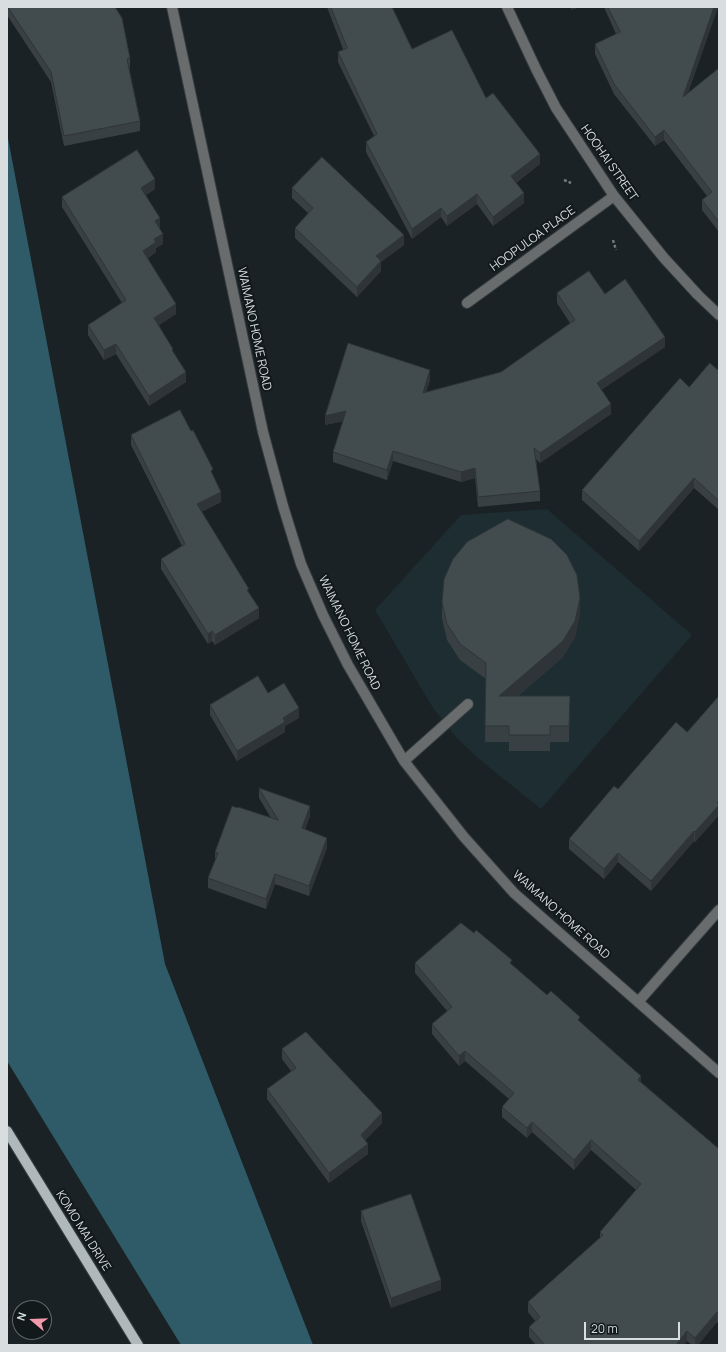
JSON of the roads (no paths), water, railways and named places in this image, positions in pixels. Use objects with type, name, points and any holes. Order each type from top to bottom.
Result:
[{"type":"main road","name":"KOMO MAI DRIVE","points":[[7,1131],[138,1345]]},
{"type":"street","name":"WAIMANO HOME ROAD","points":[[172,7],[263,432],[283,506],[301,564],[323,615],[348,665],[404,761],[464,837],[514,893],[719,1073]]},
{"type":"street","name":"HOOHAI STREET","points":[[507,7],[556,108],[614,196],[669,263],[698,295],[719,314]]},
{"type":"street","name":"HOOPULOA PLACE","points":[[467,303],[614,196]]},
{"type":"street","points":[[404,761],[468,704]]},
{"type":"street","points":[[638,1002],[719,910]]}]
